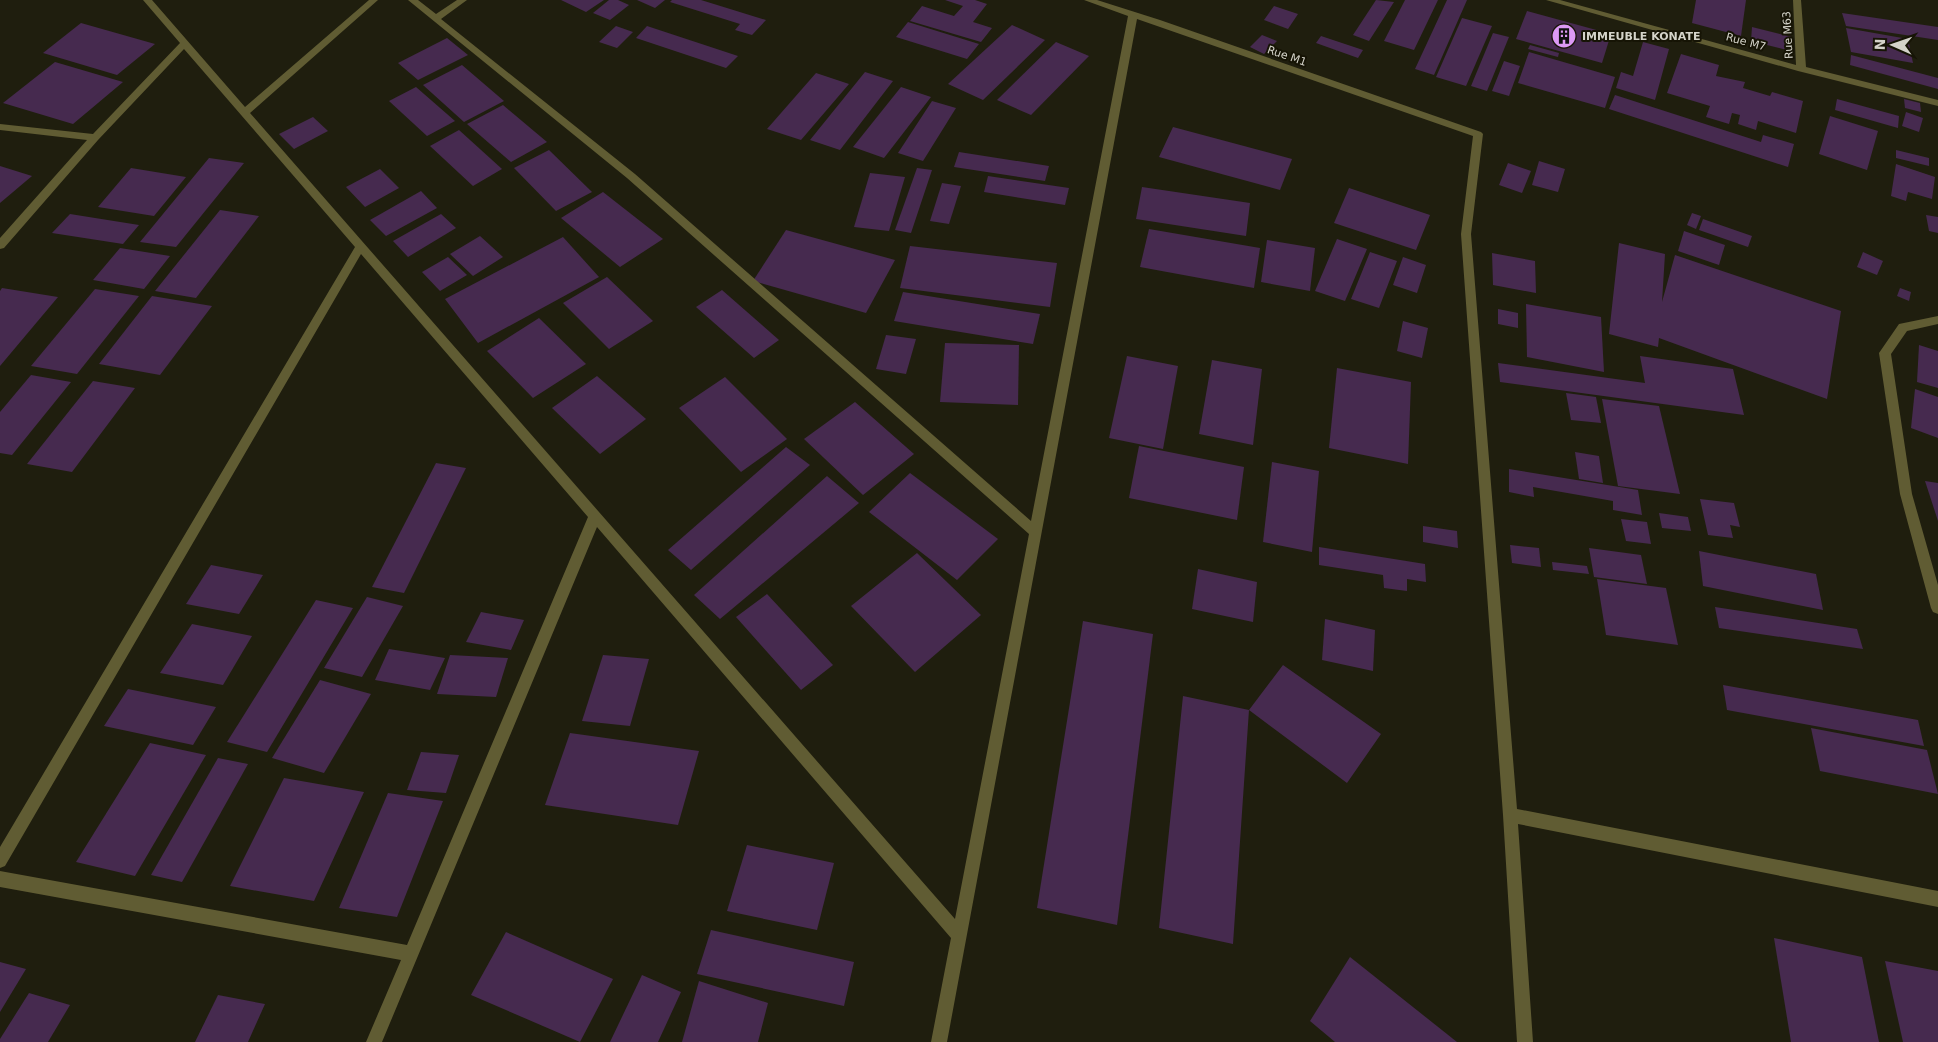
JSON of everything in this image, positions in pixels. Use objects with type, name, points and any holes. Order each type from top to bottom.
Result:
[{"type":"street","points":[[147,0],[959,936]]},
{"type":"street","points":[[245,112],[374,0]]},
{"type":"street","points":[[412,0],[631,176],[1036,533]]},
{"type":"street","points":[[435,19],[463,0]]},
{"type":"street","name":"Rue M1","points":[[1088,0],[1478,134],[1466,234],[1510,815]]},
{"type":"street","name":"Rue M7","points":[[1550,0],[1801,69],[1938,103]]},
{"type":"street","name":"Rue M63","points":[[1797,0],[1801,69]]},
{"type":"street","points":[[939,1042],[1134,15]]},
{"type":"street","points":[[0,245],[95,138],[185,43]]},
{"type":"street","points":[[0,127],[95,138]]},
{"type":"street","points":[[0,861],[361,246]]},
{"type":"street","points":[[1938,320],[1903,327],[1885,353],[1906,494],[1938,608]]},
{"type":"street","points":[[374,1042],[595,516]]},
{"type":"street","points":[[1525,1042],[1510,815],[1938,898]]},
{"type":"street","points":[[0,879],[411,954]]},
{"type":"building","points":[[561,0],[604,0],[586,12]]},
{"type":"building","points":[[609,0],[618,0],[629,5],[610,20],[593,13]]},
{"type":"building","points":[[637,0],[665,0],[655,8]]},
{"type":"building","points":[[672,0],[701,0],[766,20],[752,35],[735,30],[740,24],[670,2]]},
{"type":"building","points":[[945,0],[975,0],[987,4],[973,22],[992,28],[981,42],[910,21],[922,6],[954,16],[963,6]]},
{"type":"building","points":[[1376,0],[1394,2],[1369,41],[1353,35]]},
{"type":"building","points":[[1405,0],[1438,0],[1414,50],[1384,41]]},
{"type":"building","points":[[1447,0],[1467,0],[1434,75],[1415,69]]},
{"type":"building","points":[[1696,0],[1746,0],[1741,36],[1692,23]]},
{"type":"building","points":[[1274,6],[1298,14],[1288,29],[1264,20]]},
{"type":"building","name":"IMMEUBLE KONATE","points":[[1527,11],[1611,34],[1602,63],[1516,39]]},
{"type":"building","points":[[1842,13],[1938,27],[1938,40],[1846,26]]},
{"type":"building","points":[[1462,18],[1492,26],[1466,86],[1436,77]]},
{"type":"building","points":[[908,22],[979,44],[967,59],[896,37]]},
{"type":"building","points":[[81,23],[155,44],[117,75],[43,53]]},
{"type":"building","points":[[1012,25],[1045,40],[983,100],[948,84]]},
{"type":"building","points":[[616,26],[633,32],[617,48],[599,42]]},
{"type":"building","points":[[647,26],[738,56],[726,68],[636,38]]},
{"type":"building","points":[[1752,27],[1792,37],[1791,51],[1751,41]]},
{"type":"building","points":[[1846,28],[1908,39],[1913,63],[1851,52]]},
{"type":"building","points":[[1493,33],[1509,37],[1487,91],[1471,86]]},
{"type":"building","points":[[1262,35],[1277,41],[1264,54],[1250,47]]},
{"type":"building","points":[[1321,36],[1363,50],[1358,58],[1316,43]]},
{"type":"building","points":[[447,38],[468,55],[418,80],[398,63]]},
{"type":"building","points":[[1056,42],[1089,56],[1031,115],[997,100]]},
{"type":"building","points":[[1643,42],[1669,49],[1655,100],[1616,88],[1621,72],[1633,76]]},
{"type":"building","points":[[1530,45],[1559,53],[1558,57],[1528,49]]},
{"type":"building","points":[[1529,52],[1615,77],[1605,108],[1518,83]]},
{"type":"building","points":[[1681,54],[1719,65],[1716,76],[1745,82],[1743,88],[1770,96],[1772,92],[1803,101],[1796,133],[1758,121],[1756,130],[1738,124],[1740,115],[1732,113],[1729,124],[1706,117],[1710,106],[1667,93]]},
{"type":"building","points":[[1851,55],[1938,78],[1938,89],[1850,65]]},
{"type":"building","points":[[1504,61],[1520,66],[1509,96],[1492,91]]},
{"type":"building","points":[[55,62],[123,82],[73,124],[3,103]]},
{"type":"building","points":[[462,65],[504,101],[464,122],[423,85]]},
{"type":"building","points":[[865,72],[893,81],[840,150],[810,140]]},
{"type":"building","points":[[816,73],[849,84],[801,140],[767,129]]},
{"type":"building","points":[[416,87],[455,121],[427,136],[389,101]]},
{"type":"building","points":[[901,87],[931,97],[884,158],[853,147]]},
{"type":"building","points":[[1615,95],[1761,142],[1763,135],[1794,144],[1788,167],[1609,109]]},
{"type":"building","points":[[1837,99],[1899,116],[1898,128],[1835,110]]},
{"type":"building","points":[[1904,99],[1920,103],[1921,112],[1905,108]]},
{"type":"building","points":[[932,101],[956,108],[923,161],[898,153]]},
{"type":"building","points":[[503,105],[547,142],[511,162],[467,124]]},
{"type":"building","points":[[1906,112],[1923,118],[1919,132],[1902,126]]},
{"type":"building","points":[[1830,116],[1878,131],[1867,170],[1819,154]]},
{"type":"building","points":[[313,117],[328,131],[294,149],[279,134]]},
{"type":"building","points":[[1173,127],[1292,159],[1280,190],[1159,157]]},
{"type":"building","points":[[459,130],[502,169],[473,186],[430,146]]},
{"type":"building","points":[[549,150],[592,192],[556,211],[514,168]]},
{"type":"building","points":[[1896,150],[1929,158],[1929,166],[1896,158]]},
{"type":"building","points":[[959,152],[1049,166],[1045,181],[954,167]]},
{"type":"building","points":[[209,158],[244,163],[176,247],[140,242]]},
{"type":"building","points":[[1539,161],[1565,169],[1558,192],[1532,185]]},
{"type":"building","points":[[1508,163],[1531,171],[1522,193],[1499,185]]},
{"type":"building","points":[[1896,164],[1935,177],[1932,199],[1908,192],[1906,201],[1891,196]]},
{"type":"building","points":[[0,166],[32,176],[0,203]]},
{"type":"building","points":[[131,168],[186,177],[154,216],[98,207]]},
{"type":"building","points":[[917,168],[932,170],[911,233],[895,230]]},
{"type":"building","points":[[380,169],[399,188],[365,207],[346,187]]},
{"type":"building","points":[[870,173],[905,177],[889,231],[854,227]]},
{"type":"building","points":[[988,176],[1069,188],[1065,205],[984,192]]},
{"type":"building","points":[[942,183],[961,186],[949,224],[930,221]]},
{"type":"building","points":[[1142,187],[1250,203],[1246,236],[1136,219]]},
{"type":"building","points":[[1349,188],[1430,215],[1416,250],[1334,223]]},
{"type":"building","points":[[421,191],[437,208],[386,236],[370,220]]},
{"type":"building","points":[[603,192],[663,239],[620,267],[561,218]]},
{"type":"building","points":[[220,210],[259,216],[196,298],[155,291]]},
{"type":"building","points":[[1692,213],[1701,216],[1696,229],[1687,225]]},
{"type":"building","points":[[70,214],[139,225],[123,244],[52,233]]},
{"type":"building","points":[[441,214],[456,228],[408,257],[393,241]]},
{"type":"building","points":[[1926,215],[1938,217],[1938,233],[1929,231]]},
{"type":"building","points":[[1703,219],[1752,236],[1748,247],[1699,230]]},
{"type":"building","points":[[1149,229],[1260,248],[1254,288],[1140,267]]},
{"type":"building","points":[[786,230],[895,260],[866,313],[753,281]]},
{"type":"building","points":[[1684,231],[1725,245],[1719,265],[1678,251]]},
{"type":"building","points":[[480,236],[503,257],[473,276],[450,254]]},
{"type":"building","points":[[563,237],[599,277],[478,343],[445,299]]},
{"type":"building","points":[[1337,239],[1367,249],[1345,301],[1315,291]]},
{"type":"building","points":[[1267,240],[1315,248],[1310,291],[1261,282]]},
{"type":"building","points":[[1619,243],[1665,254],[1662,302],[1675,255],[1841,311],[1827,399],[1659,338],[1658,347],[1609,334]]},
{"type":"building","points":[[910,246],[1057,263],[1050,307],[900,288]]},
{"type":"building","points":[[120,248],[170,256],[144,289],[93,280]]},
{"type":"building","points":[[1370,252],[1397,261],[1379,308],[1351,299]]},
{"type":"building","points":[[1863,252],[1883,261],[1877,275],[1857,267]]},
{"type":"building","points":[[1492,253],[1535,261],[1536,293],[1493,285]]},
{"type":"building","points":[[448,257],[467,275],[440,291],[422,272]]},
{"type":"building","points":[[1403,257],[1426,265],[1417,293],[1393,285]]},
{"type":"building","points":[[607,277],[653,321],[609,349],[563,303]]},
{"type":"building","points":[[2,288],[58,297],[0,366],[0,291]]},
{"type":"building","points":[[1900,288],[1911,292],[1909,301],[1897,296]]},
{"type":"building","points":[[95,289],[139,296],[77,374],[31,366]]},
{"type":"building","points":[[722,290],[779,340],[754,358],[696,307]]},
{"type":"building","points":[[903,292],[1040,314],[1033,344],[894,321]]},
{"type":"building","points":[[152,296],[212,306],[160,375],[99,364]]},
{"type":"building","points":[[1526,304],[1601,317],[1604,372],[1527,357]]},
{"type":"building","points":[[1498,309],[1518,313],[1518,328],[1498,324]]},
{"type":"building","points":[[539,318],[586,364],[533,398],[487,351]]},
{"type":"building","points":[[1403,321],[1428,328],[1422,358],[1397,351]]},
{"type":"building","points":[[886,335],[916,339],[906,374],[876,369]]},
{"type":"building","points":[[945,343],[1019,345],[1018,405],[940,402]]},
{"type":"building","points":[[1919,345],[1938,351],[1938,388],[1917,382]]},
{"type":"building","points":[[1127,356],[1178,366],[1163,449],[1109,438]]},
{"type":"building","points":[[1640,356],[1733,369],[1744,415],[1500,382],[1498,363],[1645,383]]},
{"type":"building","points":[[1212,360],[1262,369],[1253,445],[1199,434]]},
{"type":"building","points":[[1337,368],[1411,382],[1408,464],[1329,448]]},
{"type":"building","points":[[31,375],[71,382],[12,455],[0,453],[0,412]]},
{"type":"building","points":[[597,376],[646,419],[600,454],[552,408]]},
{"type":"building","points":[[725,377],[787,439],[741,472],[679,408]]},
{"type":"building","points":[[93,381],[135,388],[72,472],[27,464]]},
{"type":"building","points":[[1915,389],[1938,397],[1938,438],[1911,428]]},
{"type":"building","points":[[1566,393],[1596,397],[1601,423],[1571,420]]},
{"type":"building","points":[[1602,399],[1659,406],[1680,494],[1618,486]]},
{"type":"building","points":[[855,402],[914,454],[863,495],[804,439]]},
{"type":"building","points":[[1139,446],[1244,467],[1237,520],[1129,498]]},
{"type":"building","points":[[786,447],[810,465],[691,570],[668,550]]},
{"type":"building","points":[[1575,452],[1599,456],[1603,483],[1579,479]]},
{"type":"building","points":[[1272,462],[1319,471],[1312,552],[1263,542]]},
{"type":"building","points":[[436,463],[466,468],[404,593],[372,587]]},
{"type":"building","points":[[1509,469],[1638,490],[1642,515],[1613,510],[1613,501],[1533,487],[1534,497],[1509,492]]},
{"type":"building","points":[[910,473],[998,539],[957,580],[869,512]]},
{"type":"building","points":[[827,476],[859,503],[720,619],[694,595]]},
{"type":"building","points":[[1925,481],[1938,483],[1938,521]]},
{"type":"building","points":[[1700,499],[1734,503],[1740,527],[1730,525],[1733,538],[1708,535]]},
{"type":"building","points":[[1659,513],[1688,517],[1691,531],[1662,528]]},
{"type":"building","points":[[1621,519],[1647,522],[1651,544],[1626,541]]},
{"type":"building","points":[[1423,526],[1457,531],[1458,548],[1423,542]]},
{"type":"building","points":[[1510,545],[1539,548],[1541,567],[1512,563]]},
{"type":"building","points":[[1319,547],[1425,564],[1426,582],[1407,579],[1407,591],[1384,588],[1383,575],[1319,565]]},
{"type":"building","points":[[1589,548],[1641,555],[1647,584],[1594,577]]},
{"type":"building","points":[[1699,551],[1816,574],[1823,610],[1703,586]]},
{"type":"building","points":[[917,553],[981,615],[915,672],[851,606]]},
{"type":"building","points":[[1552,562],[1587,566],[1589,574],[1553,570]]},
{"type":"building","points":[[211,565],[263,575],[239,614],[186,604]]},
{"type":"building","points":[[1198,569],[1257,582],[1253,622],[1192,609]]},
{"type":"building","points":[[1597,579],[1666,588],[1678,645],[1606,635]]},
{"type":"building","points":[[767,594],[833,665],[801,690],[736,617]]},
{"type":"building","points":[[367,597],[403,606],[362,677],[324,668]]},
{"type":"building","points":[[316,600],[353,608],[267,752],[227,742]]},
{"type":"building","points":[[1715,607],[1857,629],[1863,649],[1719,628]]},
{"type":"building","points":[[481,612],[524,620],[511,650],[466,642]]},
{"type":"building","points":[[1325,619],[1375,630],[1373,671],[1322,660]]},
{"type":"building","points":[[1083,621],[1153,634],[1117,925],[1037,908]]},
{"type":"building","points":[[192,624],[252,636],[223,685],[160,673]]},
{"type":"building","points":[[389,649],[445,658],[430,690],[375,680]]},
{"type":"building","points":[[450,655],[508,658],[496,697],[437,694]]},
{"type":"building","points":[[603,655],[649,659],[630,726],[582,721]]},
{"type":"building","points":[[1283,665],[1381,734],[1347,783],[1249,710]]},
{"type":"building","points":[[320,680],[371,694],[324,773],[272,758]]},
{"type":"building","points":[[1723,685],[1918,720],[1924,746],[1727,710]]},
{"type":"building","points":[[128,689],[216,707],[193,745],[104,726]]},
{"type":"building","points":[[1183,696],[1249,710],[1233,944],[1159,928]]},
{"type":"building","points":[[1811,728],[1927,750],[1938,794],[1820,771]]},
{"type":"building","points":[[570,733],[699,751],[678,825],[545,805]]},
{"type":"building","points":[[150,743],[206,755],[135,876],[76,862]]},
{"type":"building","points":[[421,752],[459,755],[446,793],[407,790]]},
{"type":"building","points":[[218,758],[248,764],[182,882],[151,875]]},
{"type":"building","points":[[284,778],[364,792],[314,901],[230,886]]},
{"type":"building","points":[[388,793],[443,801],[397,917],[339,908]]},
{"type":"building","points":[[747,845],[834,863],[817,930],[727,911]]},
{"type":"building","points":[[711,930],[854,962],[844,1006],[697,974]]},
{"type":"building","points":[[506,932],[613,979],[580,1042],[471,995]]},
{"type":"building","points":[[1774,938],[1862,957],[1879,1042],[1791,1042]]},
{"type":"building","points":[[1350,957],[1457,1042],[1335,1042],[1310,1021]]},
{"type":"building","points":[[1885,961],[1938,971],[1938,1042],[1903,1042]]},
{"type":"building","points":[[0,962],[26,969],[0,1012]]},
{"type":"building","points":[[642,975],[681,992],[658,1042],[610,1042]]},
{"type":"building","points":[[699,981],[768,1003],[758,1042],[682,1042]]},
{"type":"building","points":[[29,993],[70,1005],[48,1042],[0,1042],[0,1039]]},
{"type":"building","points":[[218,995],[265,1004],[248,1042],[195,1042]]},
{"type":"place","name":"IMMEUBLE KONATE","points":[[1564,36]]}]
